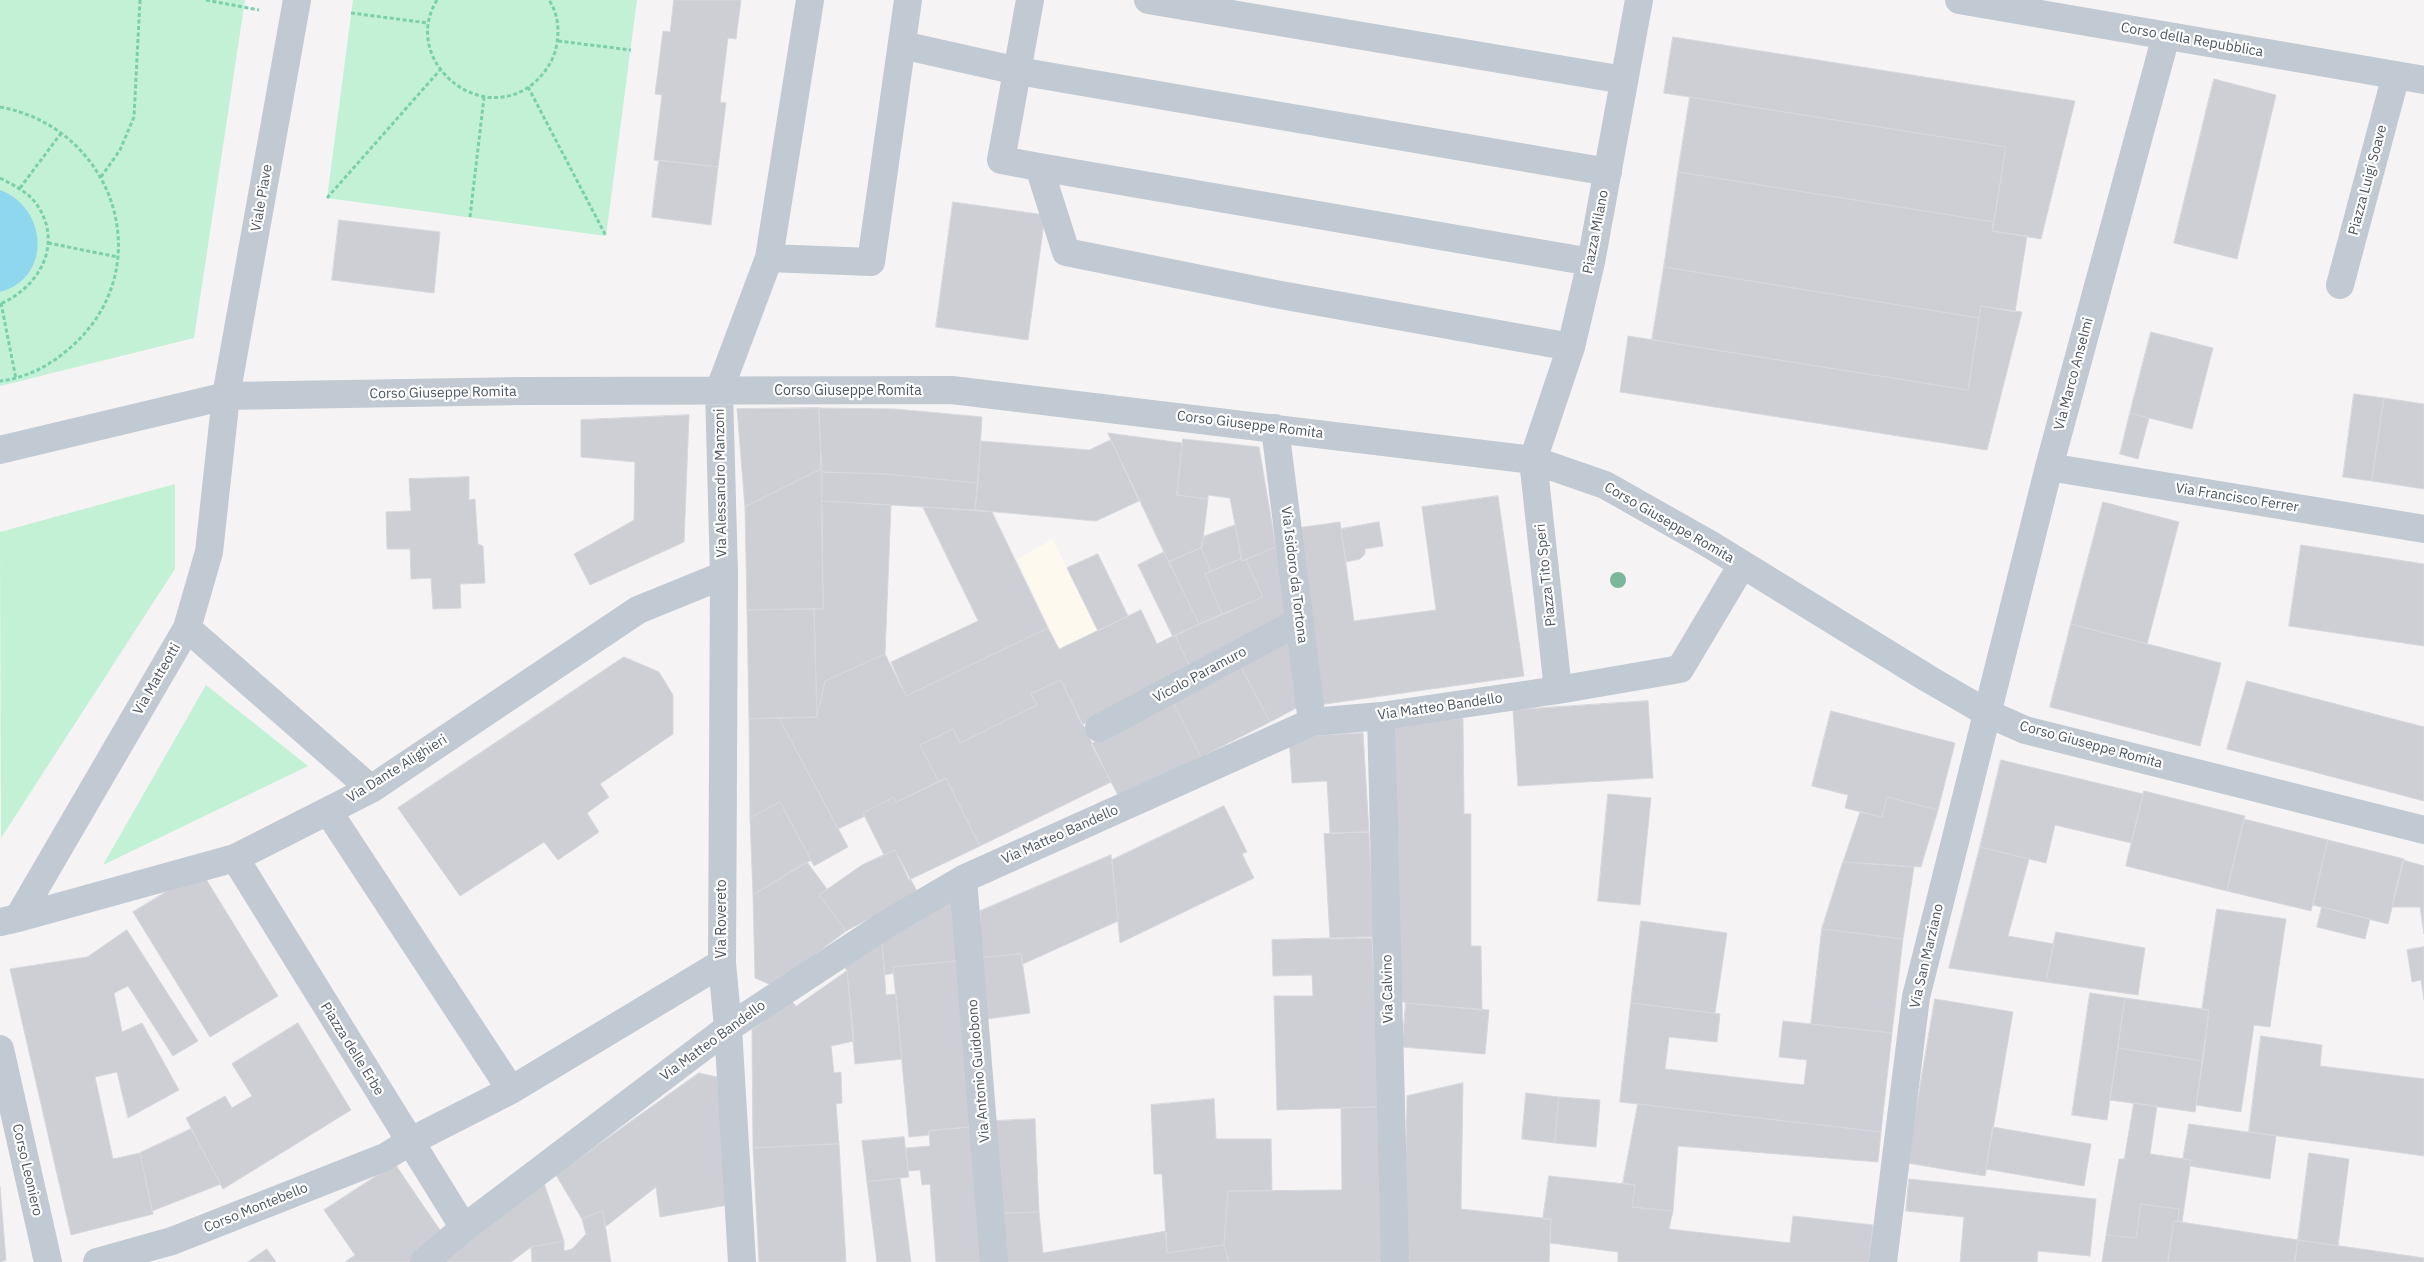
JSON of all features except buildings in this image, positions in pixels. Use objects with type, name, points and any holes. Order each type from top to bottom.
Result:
[{"type":"street","points":[[719,391],[769,258],[810,0]]},
{"type":"street","points":[[769,258],[871,262],[908,0]]},
{"type":"street","points":[[1030,0],[1001,160],[1591,262]]},
{"type":"street","points":[[1148,0],[1624,80]]},
{"type":"street","name":"Piazza Milano","points":[[1533,460],[1571,347],[1591,262],[1639,0]]},
{"type":"street","name":"Corso della Repubblica","points":[[1959,0],[2424,80]]},
{"type":"street","name":"Viale Piave","points":[[226,396],[296,8]]},
{"type":"street","name":"Via Marco Anselmi","points":[[1989,714],[2049,467],[2166,36]]},
{"type":"street","points":[[902,45],[1018,71],[1608,172]]},
{"type":"street","name":"Piazza Luigi Soave","points":[[2340,285],[2396,75]]},
{"type":"street","points":[[1039,167],[1066,252],[1275,294],[1571,347]]},
{"type":"street","name":"Corso Giuseppe Romita","points":[[0,450],[226,396],[952,390],[1533,460],[1605,484],[1989,714],[2025,730],[2424,830]]},
{"type":"street","name":"Via Alessandro Manzoni","points":[[719,391],[724,575]]},
{"type":"street","name":"Via Matteotti","points":[[9,920],[187,628],[209,552],[226,396]]},
{"type":"street","name":"Via Isidoro da Tortona","points":[[1274,428],[1312,722]]},
{"type":"street","name":"Piazza Tito Speri","points":[[1533,460],[1558,690]]},
{"type":"street","name":"Via Francisco Ferrer","points":[[2049,467],[2424,529]]},
{"type":"street","name":"Via Matteo Bandello","points":[[424,1262],[464,1228],[728,1028],[885,925],[963,879],[1312,722],[1381,716],[1558,690],[1680,669],[1742,565]]},
{"type":"street","name":"Via Dante Alighieri","points":[[9,920],[235,858],[371,789],[638,610],[724,575]]},
{"type":"street","name":"Via Rovereto","points":[[724,575],[722,963],[728,1028],[742,1262]]},
{"type":"street","name":"Vicolo Paramuro","points":[[1100,728],[1300,622]]},
{"type":"street","points":[[187,628],[371,789]]},
{"type":"street","name":"Via San Marziano","points":[[1883,1262],[1916,997],[1989,714]]},
{"type":"street","name":"Via Calvino","points":[[1381,716],[1395,1262]]},
{"type":"street","points":[[328,811],[511,1090]]},
{"type":"street","name":"Piazza delle Erbe","points":[[235,858],[409,1142],[464,1228]]},
{"type":"street","name":"Via Antonio Guidobono","points":[[963,879],[994,1262]]},
{"type":"street","points":[[409,1142],[511,1090],[722,963]]},
{"type":"street","name":"Corso Leoniero","points":[[0,1049],[48,1262]]},
{"type":"street","name":"Corso Montebello","points":[[97,1262],[172,1241],[385,1157],[409,1142]]},
{"type":"path","points":[[101,177],[120,150],[134,117],[140,0]]},
{"type":"path","points":[[206,0],[296,8]]},
{"type":"path","points":[[436,0],[428,23],[428,39],[432,55],[440,70],[452,82],[467,92],[484,97],[514,94],[528,87],[543,75],[553,59],[558,41],[558,22],[549,0]]},
{"type":"path","points":[[351,13],[428,23]]},
{"type":"path","points":[[558,41],[630,50]]},
{"type":"path","points":[[327,198],[440,70]]},
{"type":"path","points":[[528,87],[606,236]]},
{"type":"path","points":[[470,217],[484,97]]},
{"type":"path","points":[[0,107],[24,111],[62,132],[93,163],[109,192],[118,224],[118,257],[108,298],[86,334],[54,362],[16,379],[0,381]]},
{"type":"path","points":[[20,188],[62,132]]},
{"type":"path","points":[[0,178],[20,188],[35,202],[45,222],[48,243],[44,263],[34,281],[19,295],[0,304],[16,379]]},
{"type":"path","points":[[48,243],[118,257]]},
{"type":"shaded area","points":[[1053,539],[1098,631],[1141,610],[1173,676],[1059,649],[1017,559]]},
{"type":"green space","points":[[0,0],[245,0],[194,338],[0,386]]},
{"type":"green space","points":[[353,0],[637,0],[606,236],[327,198]]},
{"type":"green space","points":[[175,484],[175,569],[1,838],[0,532]]},
{"type":"green space","points":[[206,685],[308,766],[103,865]]},
{"type":"water","points":[[0,190],[16,199],[28,212],[35,226],[38,242],[36,258],[29,273],[17,284],[0,292]]}]
